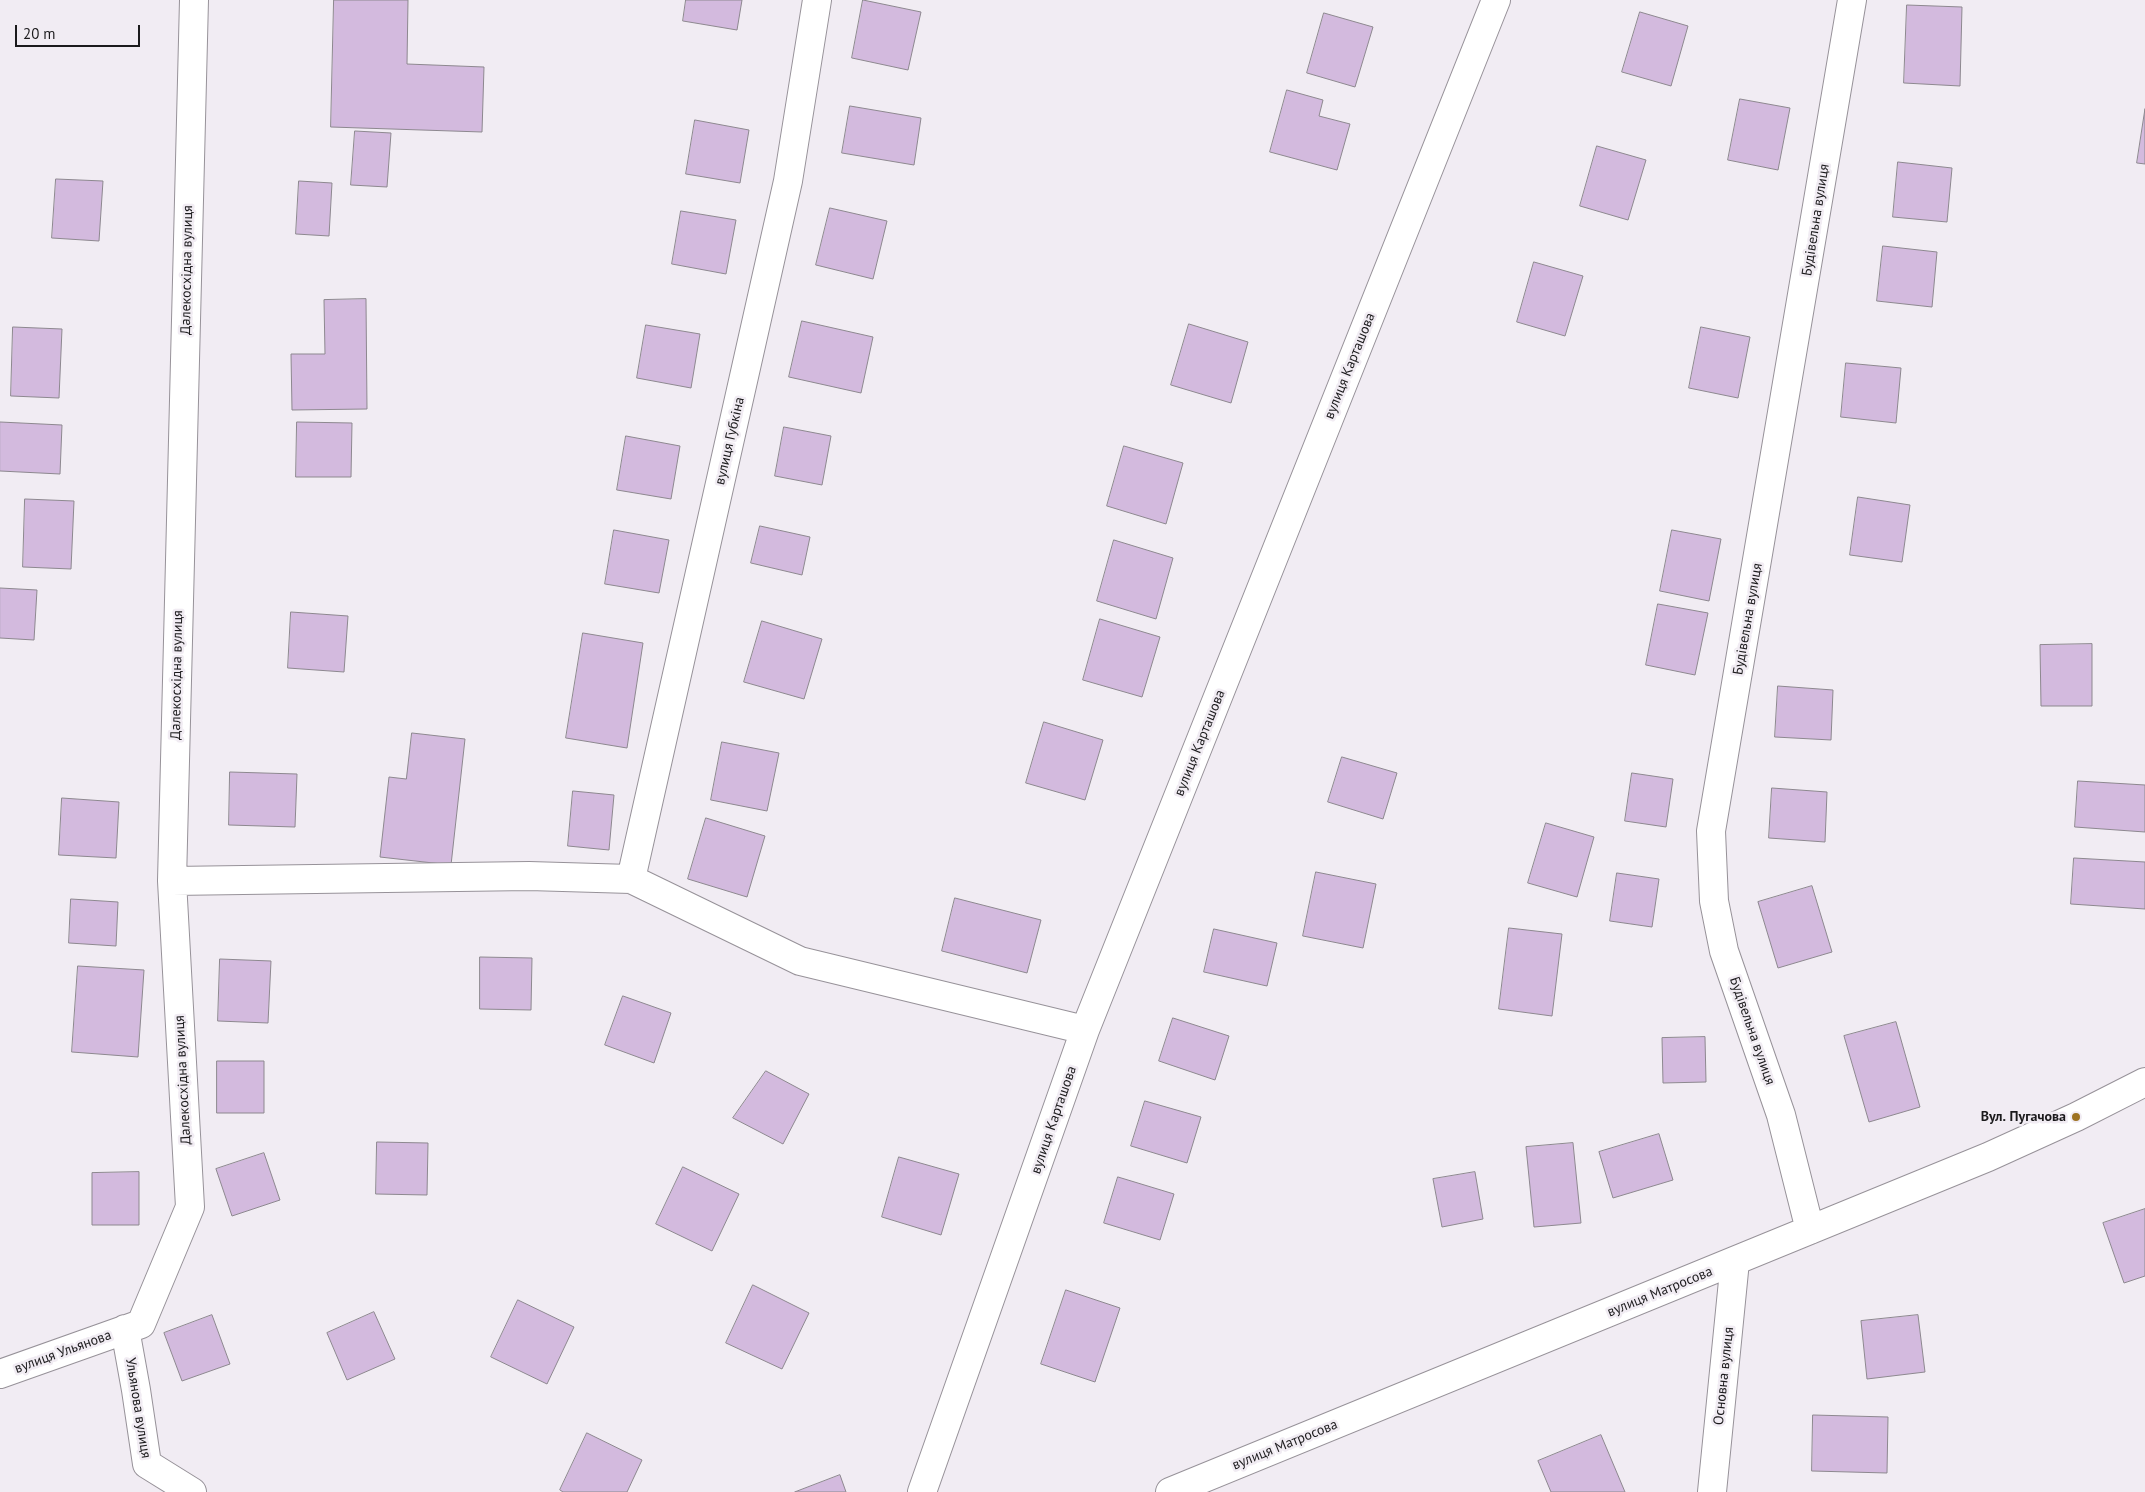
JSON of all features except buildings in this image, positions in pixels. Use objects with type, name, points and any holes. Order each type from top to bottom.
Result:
[{"type":"street","name":"Далекосхідна вулиця","points":[[125,1330],[141,1324],[190,1207],[172,881],[194,0]]},
{"type":"street","name":"вулиця Губкіна","points":[[631,879],[788,182],[817,0]]},
{"type":"street","name":"вулиця Карташова","points":[[922,1492],[1085,1030],[1496,0]]},
{"type":"street","name":"Будівельна вулиця","points":[[1810,1230],[1781,1115],[1724,951],[1714,901],[1711,831],[1852,0]]},
{"type":"street","points":[[172,881],[528,876],[631,879],[800,961],[1085,1030]]},
{"type":"street","name":"вулиця Матросова","points":[[1170,1492],[1988,1157],[2076,1117],[2145,1082]]},
{"type":"street","name":"Основна вулиця","points":[[1712,1492],[1735,1261]]},
{"type":"street","name":"вулиця Ульянова","points":[[0,1374],[125,1330]]},
{"type":"street","name":"Ульянова вулиця","points":[[125,1330],[147,1464],[192,1492]]},
{"type":"place","name":"Вул. Пугачова","points":[[2076,1117]]}]
